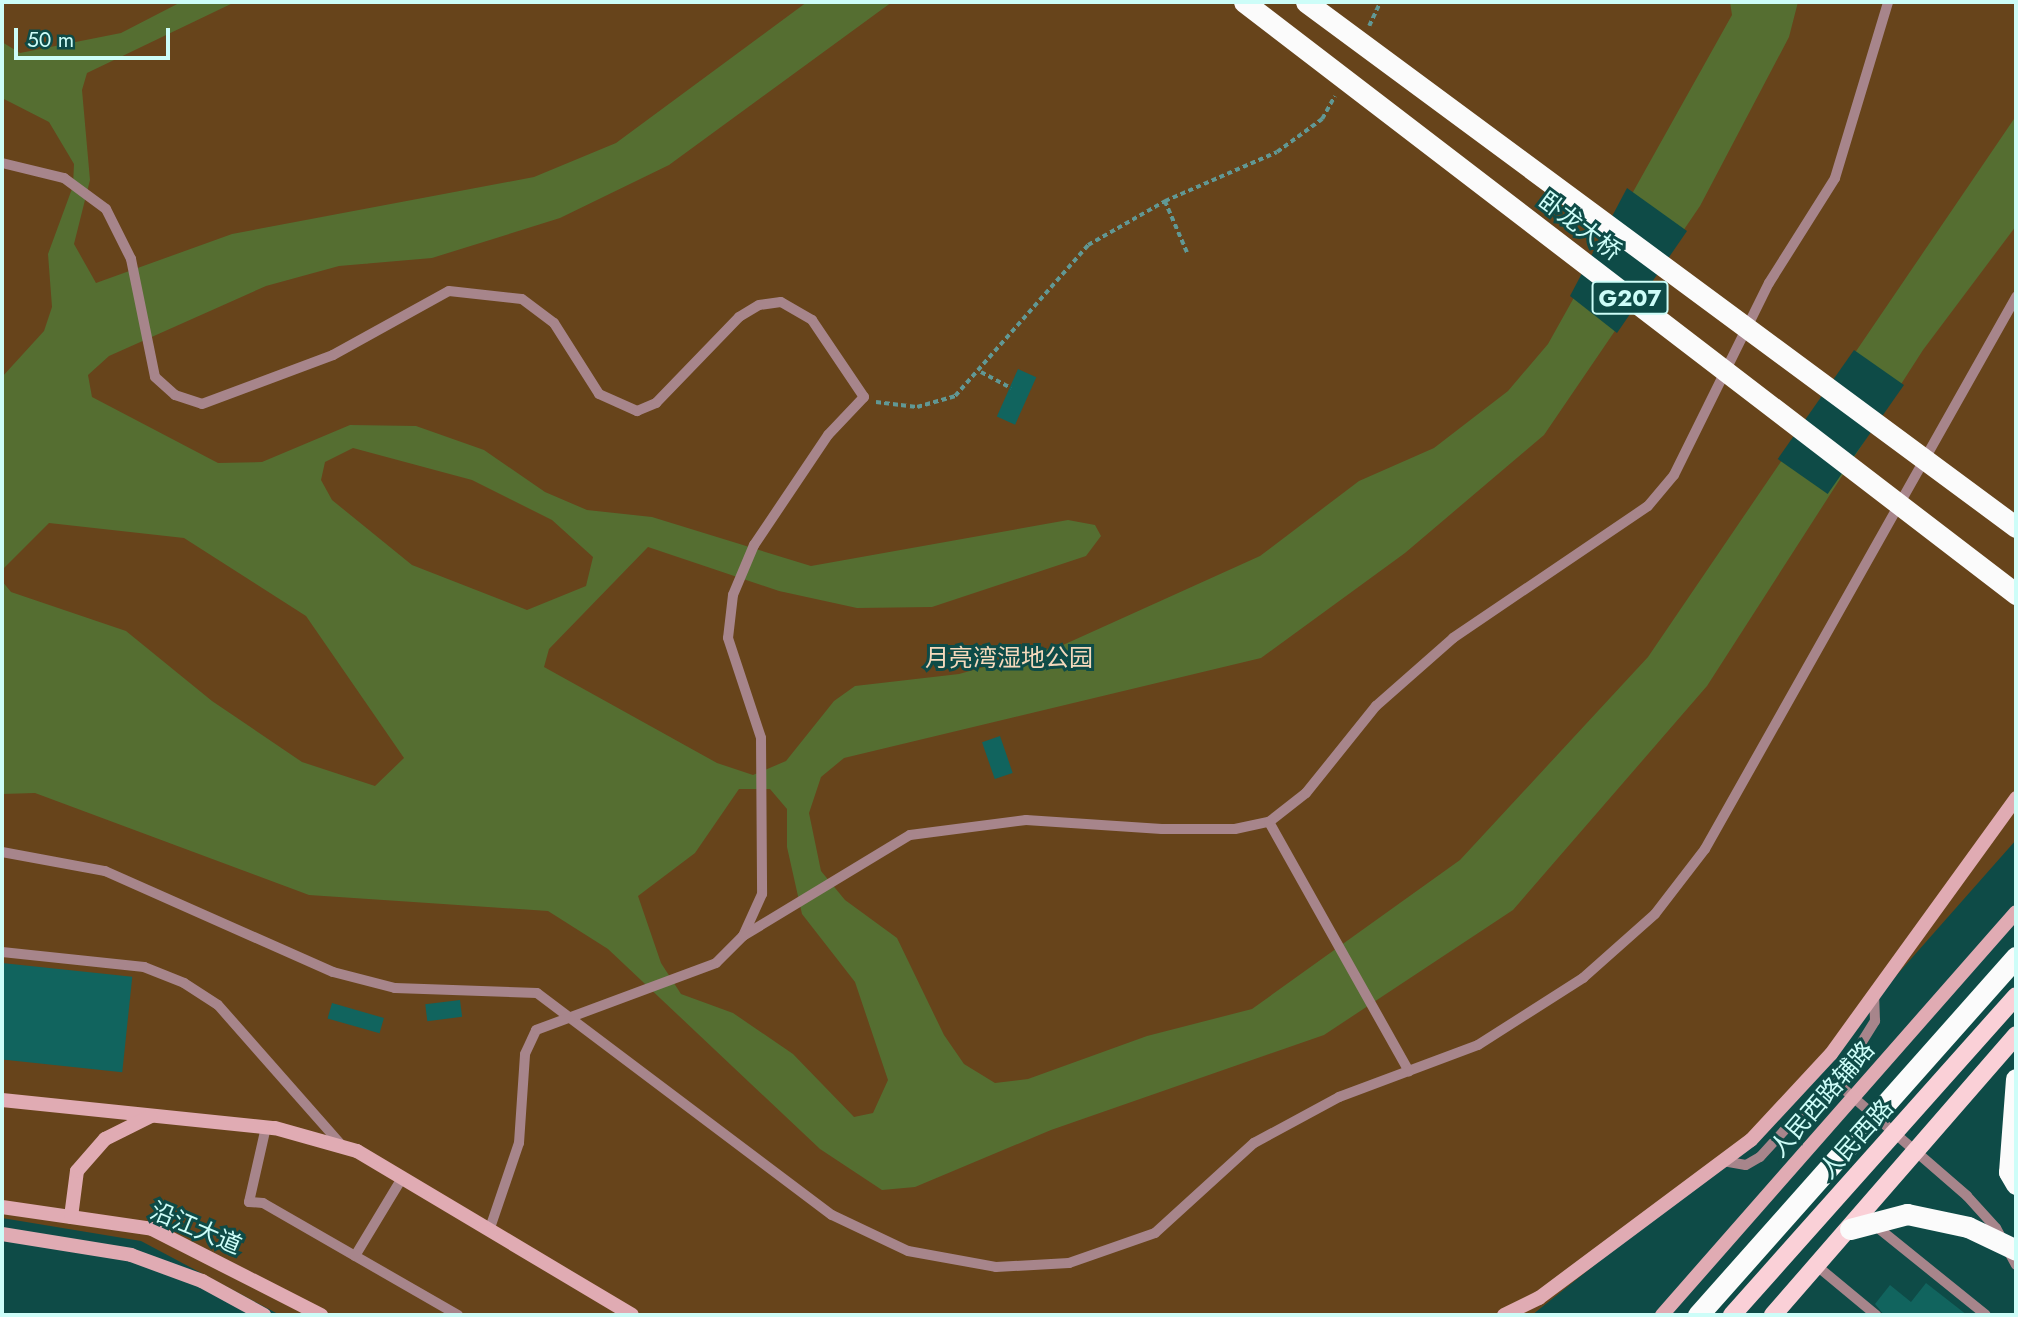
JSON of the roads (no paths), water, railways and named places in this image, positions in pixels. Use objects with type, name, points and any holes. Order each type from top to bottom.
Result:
[{"type":"highway","name":"卧龙大桥","points":[[1244,2],[2016,594]]},
{"type":"highway","name":"卧龙大桥","points":[[1306,2],[2016,527]]},
{"type":"highway","points":[[1698,1315],[2016,957]]},
{"type":"highway","points":[[2016,1079],[2009,1172],[2016,1184]]},
{"type":"highway","points":[[1850,1229],[1907,1214],[1968,1227],[2016,1250]]},
{"type":"main road","name":"人民西路","points":[[1732,1315],[2016,996]]},
{"type":"main road","points":[[1773,1315],[2016,1035]]},
{"type":"street","points":[[1504,1315],[1539,1298],[1751,1140],[1831,1054],[2016,798]]},
{"type":"street","name":"人民西路辅路","points":[[1662,1315],[2016,912]]},
{"type":"street","points":[[2,1100],[267,1127],[343,1147],[402,1178],[632,1315]]},
{"type":"street","points":[[71,1217],[77,1171],[106,1139],[153,1115]]},
{"type":"street","name":"沿江大道","points":[[2,1207],[152,1229],[321,1315]]},
{"type":"street","name":"沿江大道","points":[[2,1234],[131,1255],[202,1281],[264,1315]]},
{"type":"lane","points":[[489,1231],[519,1143],[525,1054],[536,1030],[631,990],[679,977],[716,962],[743,936],[846,878],[910,835],[953,825],[1026,820],[1235,830],[1269,822],[1306,793],[1376,706],[1453,638],[1542,573],[1615,533],[1674,475],[1769,283],[1835,178],[1888,2]]},
{"type":"lane","points":[[2,163],[64,178],[92,195],[120,228],[131,260],[147,358],[155,377],[175,395],[202,404],[333,355],[439,295],[490,291],[522,299],[554,323],[599,394],[637,411],[680,382],[739,317],[780,302],[812,320],[864,397],[828,435],[754,545],[733,595],[728,638],[761,738],[762,894],[743,936]]},
{"type":"lane","points":[[2,852],[105,871],[332,972],[395,988],[537,993],[571,1014],[832,1215],[908,1251],[996,1267],[1069,1263],[1155,1233],[1254,1143],[1339,1097],[1478,1045],[1583,978],[1655,914],[1705,849],[2016,297]]},
{"type":"lane","points":[[1269,822],[1409,1070]]},
{"type":"lane","points":[[2,952],[144,967],[184,983],[218,1005],[343,1147]]},
{"type":"lane","points":[[1723,1161],[1746,1165],[1760,1157],[1831,1078],[1875,1021],[1874,995]]},
{"type":"lane","points":[[1831,1078],[1967,1196],[1996,1228],[2016,1265]]},
{"type":"lane","points":[[267,1127],[249,1202],[262,1203],[458,1315]]},
{"type":"lane","points":[[355,1256],[402,1178]]},
{"type":"lane","points":[[1872,1223],[1986,1315]]},
{"type":"lane","points":[[1817,1266],[1876,1315]]},
{"type":"park label","name":"月亮湾湿地公园","points":[[1009,658]]}]
